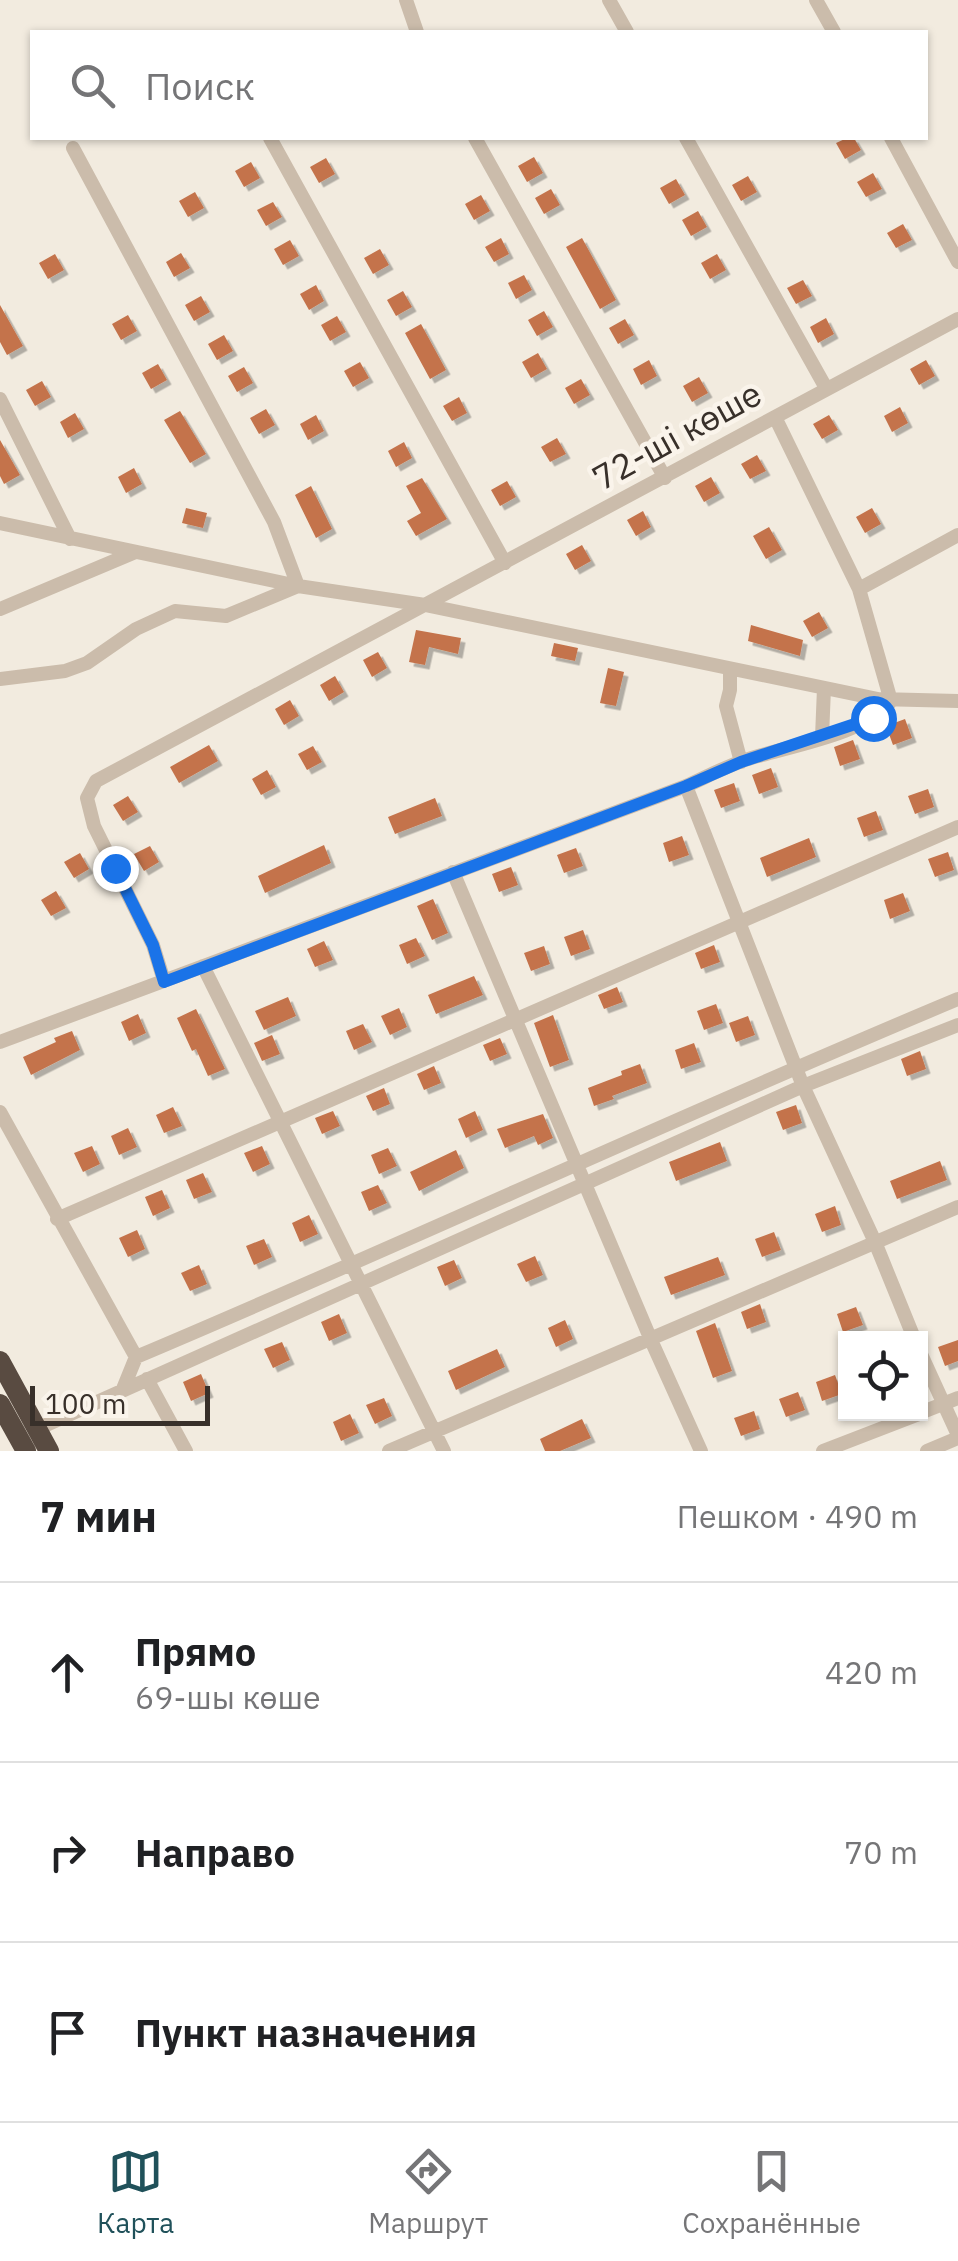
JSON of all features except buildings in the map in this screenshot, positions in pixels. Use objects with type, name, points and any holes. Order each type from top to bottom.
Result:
[{"type":"highway","points":[[0,1360],[49,1451]]},
{"type":"highway","points":[[0,1404],[26,1451]]},
{"type":"street","points":[[406,0],[415,30]]},
{"type":"street","points":[[609,0],[626,30]]},
{"type":"street","points":[[816,0],[833,30]]},
{"type":"street","points":[[271,140],[505,563]]},
{"type":"street","points":[[475,140],[664,478]]},
{"type":"street","points":[[687,140],[826,388]]},
{"type":"street","points":[[891,140],[958,262]]},
{"type":"street","points":[[73,148],[274,522],[298,586]]},
{"type":"street","name":"72-ші көше","points":[[164,982],[153,945],[94,826],[88,798],[96,782],[958,319]]},
{"type":"street","points":[[0,399],[70,540]]},
{"type":"street","points":[[775,417],[859,589],[892,700]]},
{"type":"street","points":[[0,523],[298,586],[425,606],[824,688],[892,700],[958,701]]},
{"type":"street","points":[[859,589],[958,535]]},
{"type":"street","points":[[0,609],[134,553]]},
{"type":"street","points":[[0,679],[64,671],[87,662],[136,629],[176,611],[226,616],[298,586]]},
{"type":"street","points":[[730,669],[726,706],[741,762]]},
{"type":"street","points":[[822,737],[824,688]]},
{"type":"street","points":[[0,1042],[686,786],[741,762],[873,718],[892,700]]},
{"type":"street","points":[[686,786],[804,1086],[911,1331]]},
{"type":"street","points":[[57,1219],[958,826]]},
{"type":"street","points":[[453,872],[650,1340],[701,1451]]},
{"type":"street","points":[[203,966],[444,1451]]},
{"type":"street","points":[[123,1389],[136,1357],[351,1266],[796,1066],[958,999]]},
{"type":"street","points":[[37,1429],[804,1086],[958,1025]]},
{"type":"street","points":[[0,1112],[136,1357]]},
{"type":"street","points":[[389,1451],[958,1206]]},
{"type":"street","points":[[928,1364],[952,1401],[958,1436],[929,1451]]},
{"type":"street","points":[[148,1379],[186,1451]]},
{"type":"street","points":[[928,1410],[952,1401]]},
{"type":"street","points":[[824,1451],[900,1421]]},
{"type":"route","points":[[115,868],[153,945],[164,982],[741,762],[873,718]]}]
